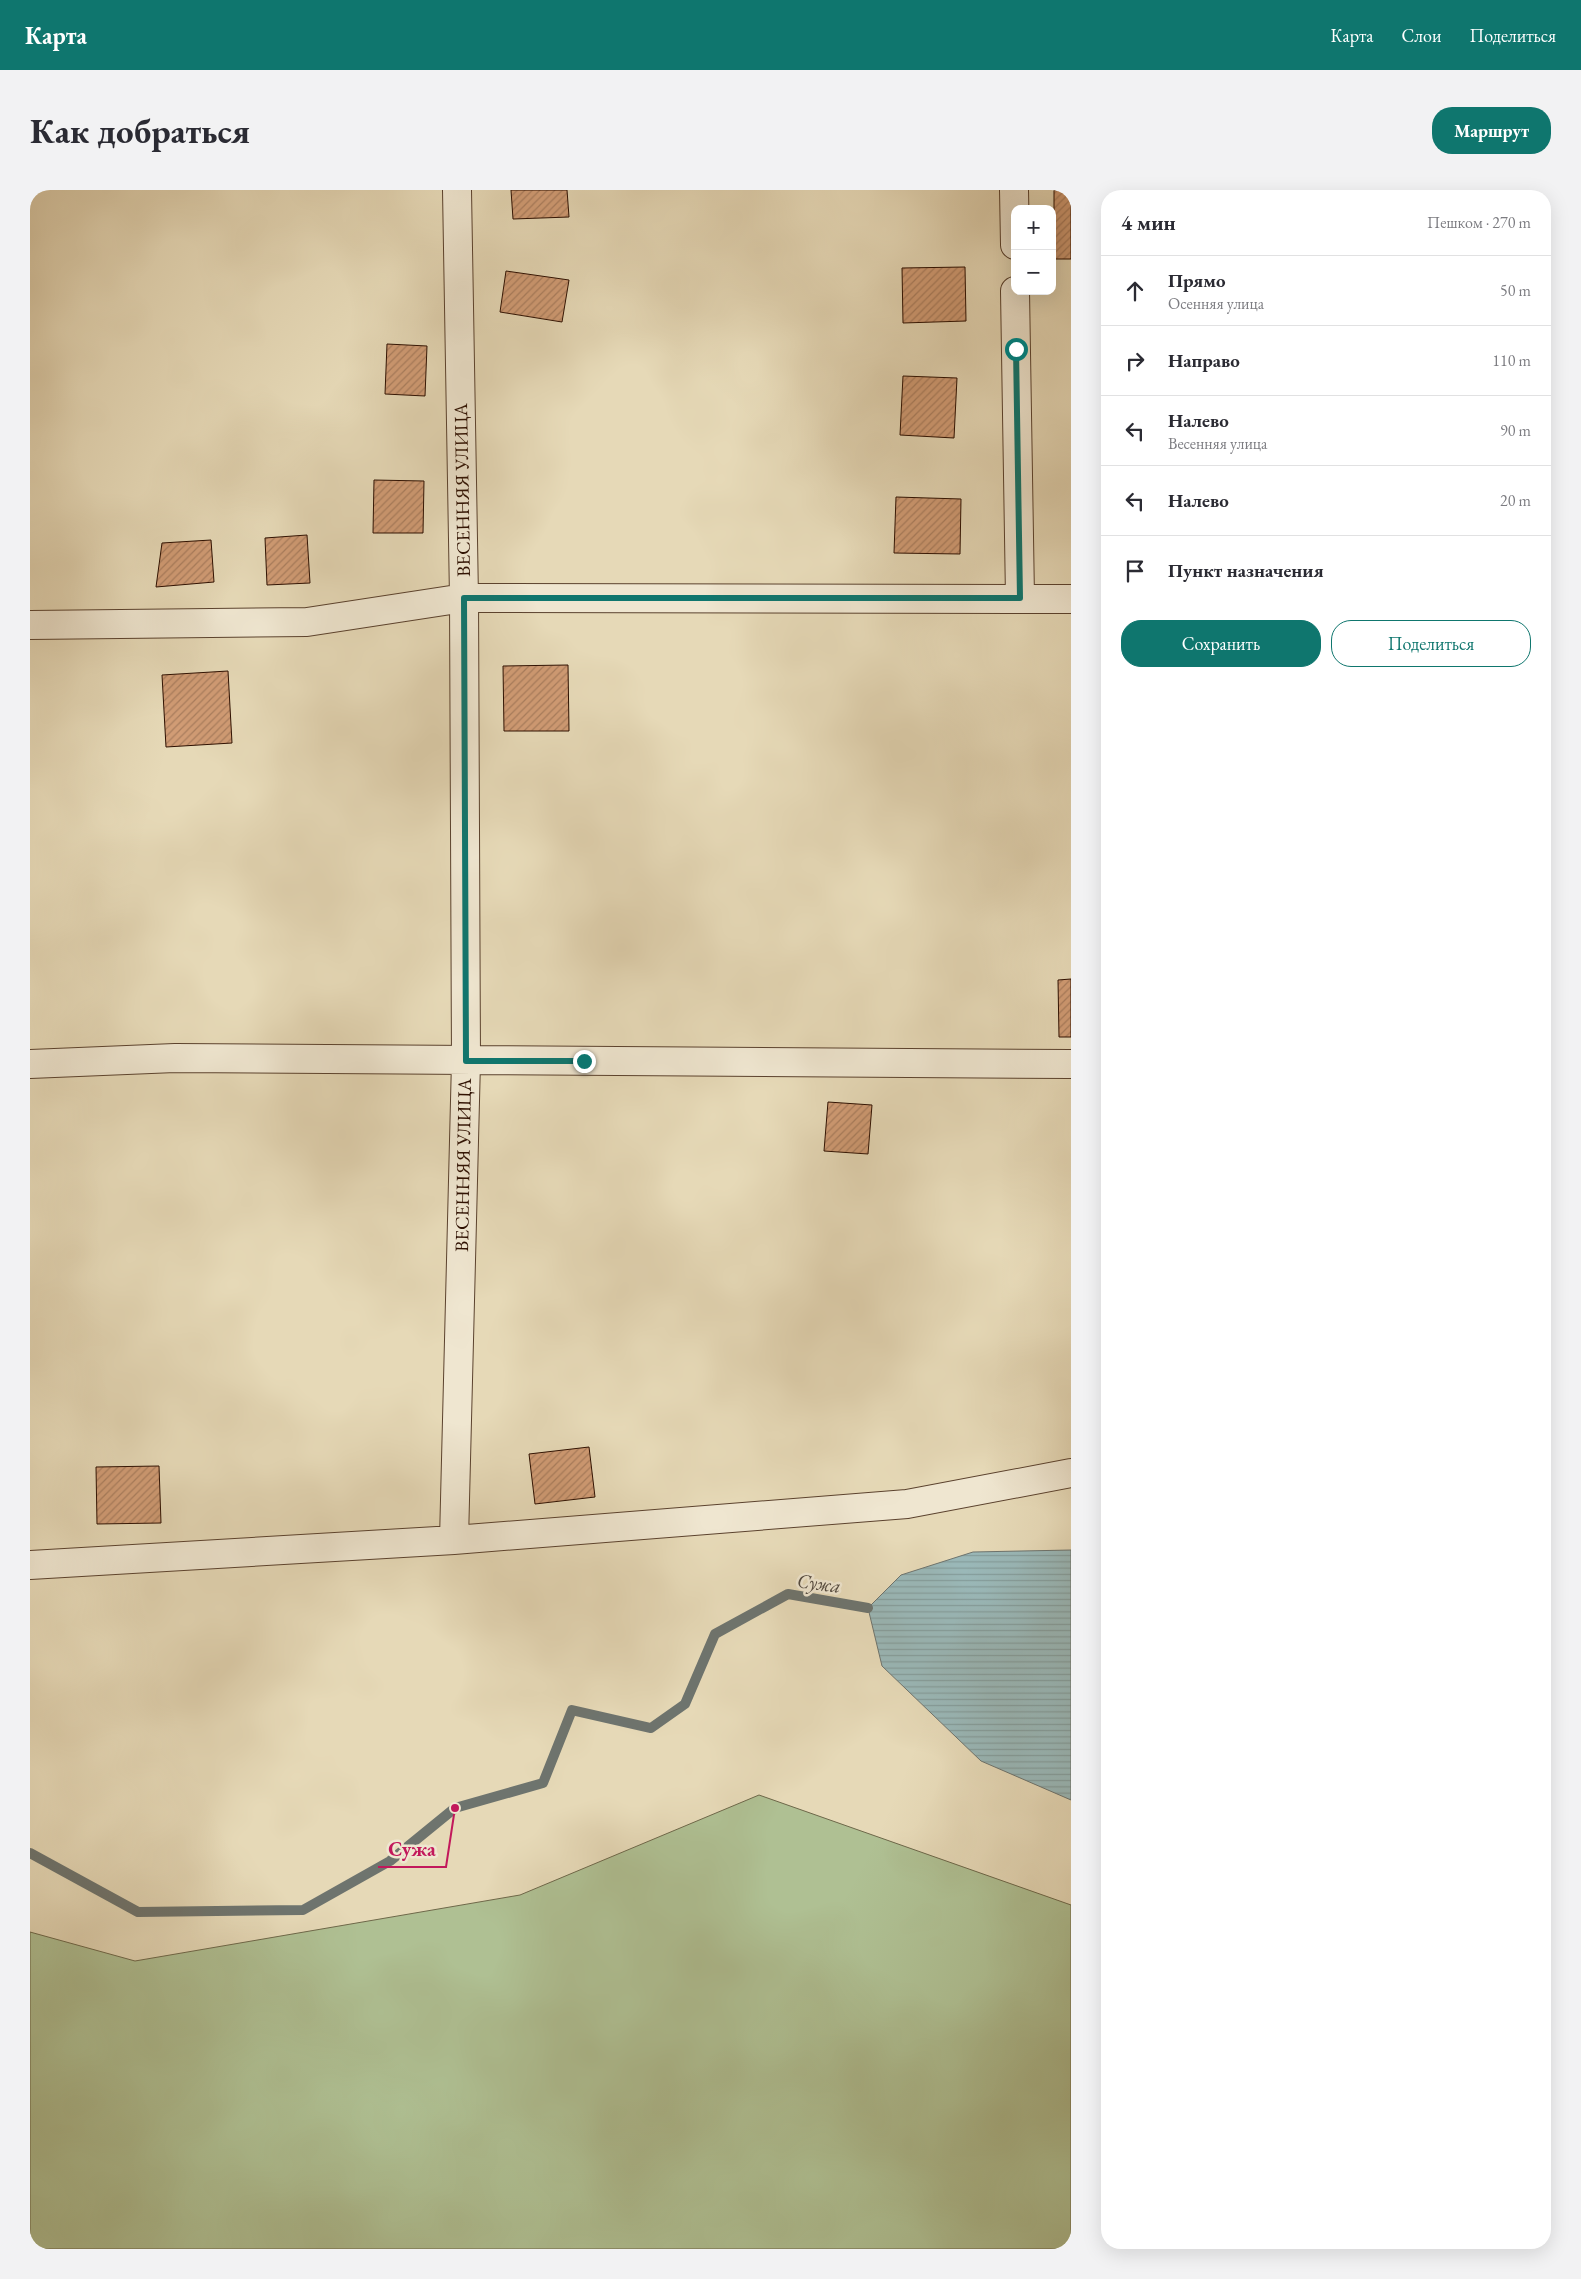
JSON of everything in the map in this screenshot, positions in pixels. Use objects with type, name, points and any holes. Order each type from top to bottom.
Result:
[{"type":"street","name":"ВЕСЕННЯЯ УЛИЦА","points":[[454,1540],[466,1061],[464,598],[457,190]]},
{"type":"street","points":[[1014,190],[1014,205]]},
{"type":"street","points":[[1015,295],[1020,598]]},
{"type":"street","points":[[30,625],[307,622],[464,598],[1071,599]]},
{"type":"street","points":[[30,1064],[174,1058],[1071,1064]]},
{"type":"street","points":[[30,1565],[454,1540],[907,1504],[1071,1473]]},
{"type":"green space","points":[[759,1795],[1071,1905],[1071,2249],[30,2249],[30,1932],[135,1961],[520,1895]]},
{"type":"water","points":[[1071,1550],[1071,1800],[981,1761],[882,1666],[868,1608],[901,1575],[973,1552]]},
{"type":"building","points":[[511,190],[567,190],[569,217],[513,219]]},
{"type":"building","points":[[1054,190],[1071,190],[1071,259],[1056,259],[1056,205],[1054,205]]},
{"type":"building","points":[[965,267],[966,321],[903,323],[902,268]]},
{"type":"building","points":[[506,271],[569,280],[562,322],[500,312]]},
{"type":"building","points":[[387,344],[427,346],[425,396],[385,394]]},
{"type":"building","points":[[903,376],[957,378],[954,438],[900,435]]},
{"type":"building","points":[[374,480],[424,481],[423,533],[373,533]]},
{"type":"building","points":[[896,497],[961,499],[960,554],[894,553]]},
{"type":"building","points":[[307,535],[310,583],[267,585],[265,538]]},
{"type":"building","points":[[211,540],[214,582],[156,587],[162,543]]},
{"type":"building","points":[[568,665],[569,731],[504,731],[503,666]]},
{"type":"building","points":[[228,671],[232,743],[166,747],[162,675]]},
{"type":"building","points":[[1071,979],[1071,1037],[1059,1037],[1058,980]]},
{"type":"building","points":[[828,1102],[872,1105],[868,1154],[824,1151]]},
{"type":"building","points":[[589,1447],[595,1497],[535,1504],[529,1454]]},
{"type":"building","points":[[159,1466],[161,1523],[97,1524],[96,1467]]},
{"type":"waterway","name":"Сужа","points":[[30,1853],[138,1912],[303,1910],[390,1861],[455,1808],[543,1783],[572,1710],[651,1728],[685,1704],[715,1634],[788,1594],[868,1608]]},
{"type":"place","name":"Сужа","points":[[455,1808]]},
{"type":"route","points":[[584,1061],[466,1061],[464,598],[1020,598],[1016,349]]}]
